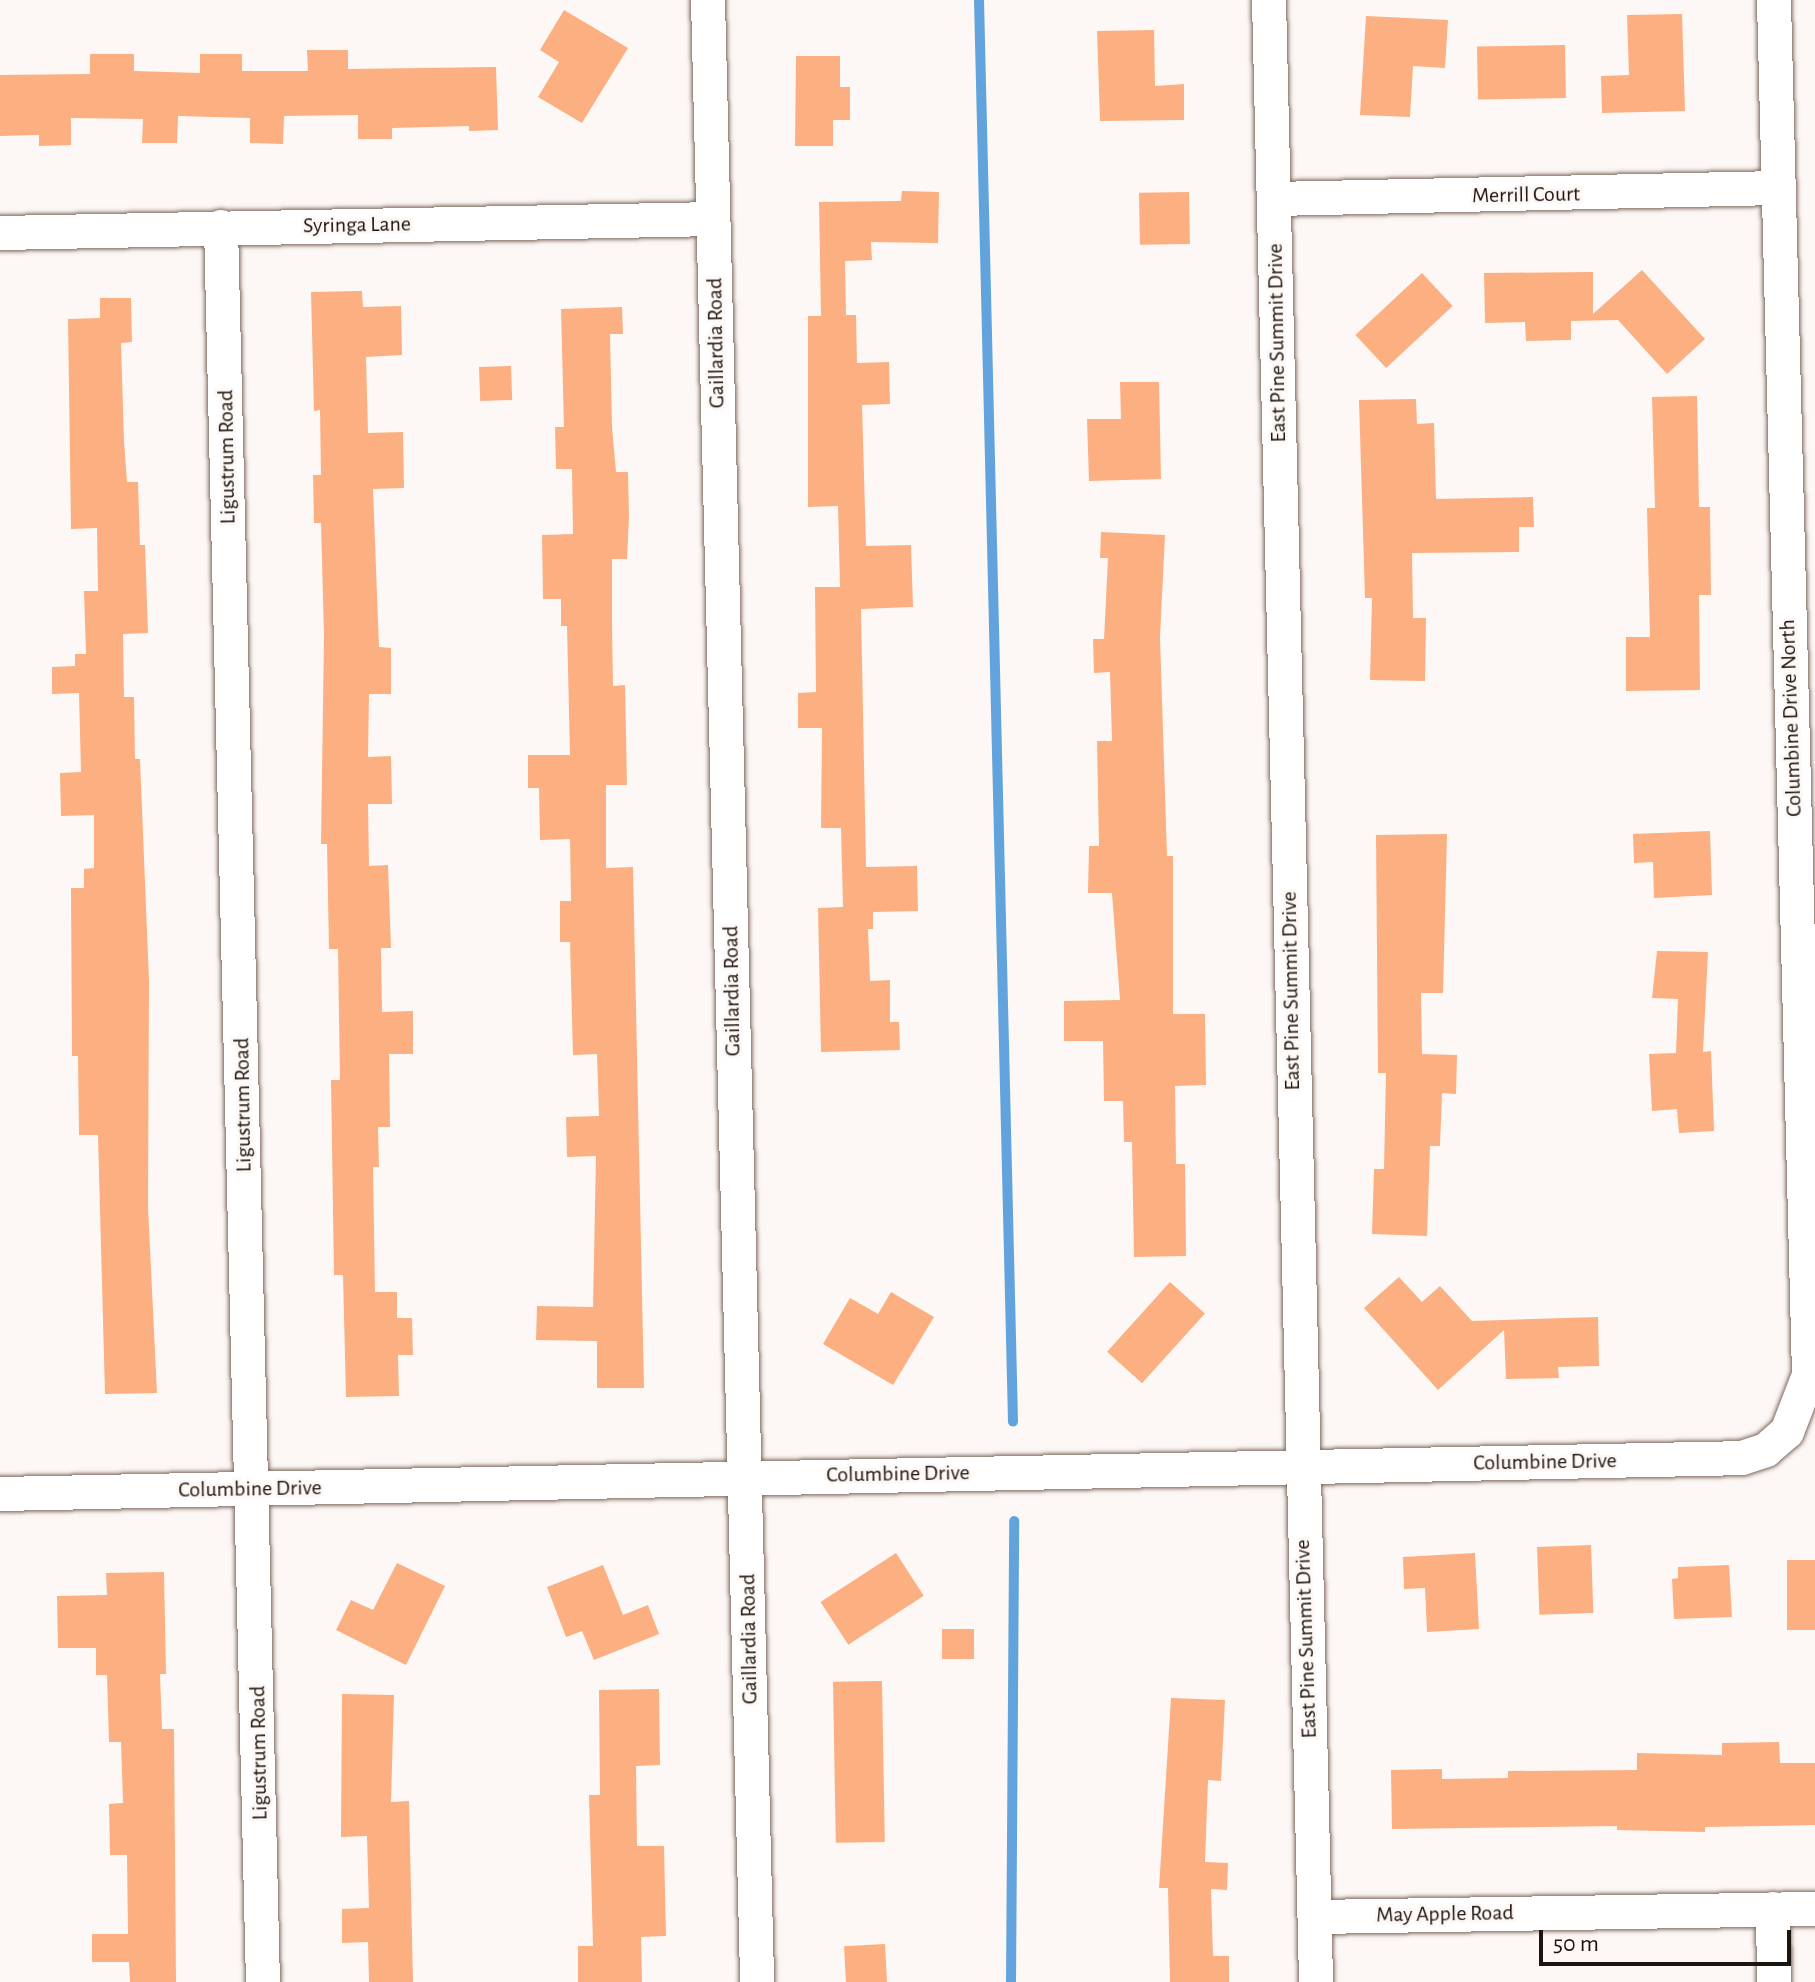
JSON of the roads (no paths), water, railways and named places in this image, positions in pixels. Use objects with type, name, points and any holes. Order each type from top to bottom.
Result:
[{"type":"street","name":"Gaillardia Road","points":[[708,0],[757,1982]]},
{"type":"street","name":"East Pine Summit Drive","points":[[1269,0],[1301,1466],[1316,1982]]},
{"type":"street","name":"Columbine Drive North","points":[[1774,0],[1809,1375],[1787,1432]]},
{"type":"street","name":"Merrill Court","points":[[1274,199],[1777,188]]},
{"type":"street","name":"Syringa Lane","points":[[0,233],[713,219]]},
{"type":"street","name":"Ligustrum Road","points":[[221,227],[263,1982]]},
{"type":"street","name":"Columbine Drive","points":[[0,1494],[1742,1458],[1766,1450],[1787,1432]]},
{"type":"street","points":[[1773,1909],[1774,1982]]},
{"type":"street","name":"May Apple Road","points":[[1315,1917],[1815,1909]]},
{"type":"waterway","points":[[979,0],[1013,1422]]},
{"type":"waterway","points":[[1011,1982],[1014,1521]]}]
